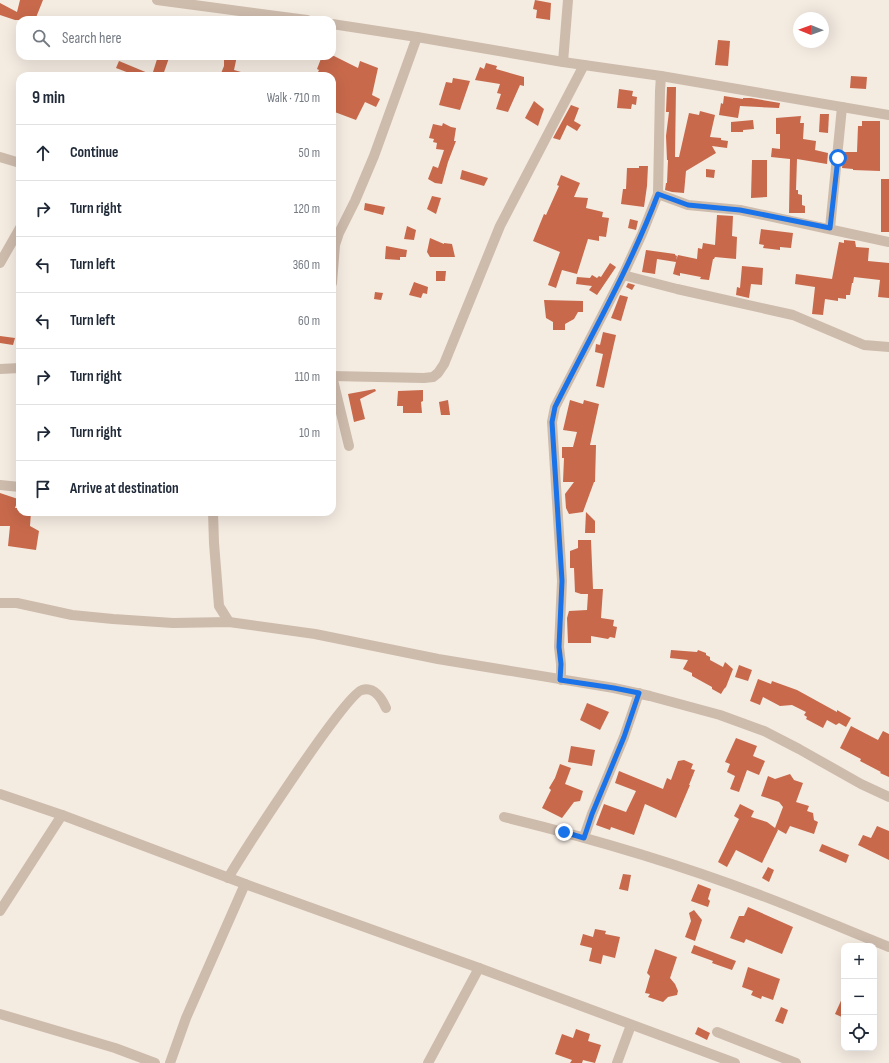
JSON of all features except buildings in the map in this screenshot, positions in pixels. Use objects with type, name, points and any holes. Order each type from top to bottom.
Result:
[{"type":"street","points":[[157,0],[278,16]]},
{"type":"street","points":[[563,62],[568,0]]},
{"type":"street","points":[[336,25],[563,62],[662,76],[889,115]]},
{"type":"street","points":[[336,245],[337,239],[374,156],[417,37]]},
{"type":"street","points":[[336,376],[419,378],[433,377],[438,373],[451,350],[500,226],[584,64]]},
{"type":"street","points":[[560,680],[561,664],[559,647],[562,581],[552,422],[555,407],[623,275],[658,194],[660,91],[662,76]]},
{"type":"street","points":[[830,228],[842,107]]},
{"type":"street","points":[[0,157],[16,162]]},
{"type":"street","points":[[658,194],[688,205],[740,210],[830,228],[889,242]]},
{"type":"street","points":[[0,263],[16,235]]},
{"type":"street","points":[[623,275],[677,289],[793,315],[864,345],[889,347]]},
{"type":"street","points":[[0,369],[16,368]]},
{"type":"street","points":[[336,392],[349,446]]},
{"type":"street","points":[[0,484],[16,486]]},
{"type":"street","points":[[213,516],[219,606],[229,622]]},
{"type":"street","points":[[0,603],[17,603],[72,615],[172,623],[229,622],[315,634],[438,659],[639,693],[720,715],[764,731],[861,784],[889,797]]},
{"type":"street","points":[[207,622],[219,606]]},
{"type":"street","points":[[228,878],[308,756],[347,703],[357,692],[363,689],[375,692],[381,698],[386,708]]},
{"type":"street","points":[[584,838],[592,814],[624,737],[639,693]]},
{"type":"street","points":[[0,794],[62,815],[228,878],[479,968],[735,1063]]},
{"type":"street","points":[[0,911],[62,815]]},
{"type":"street","points":[[504,817],[584,838],[680,867],[759,894],[889,948]]},
{"type":"street","points":[[170,1063],[186,1018],[245,884]]},
{"type":"street","points":[[428,1063],[479,968]]},
{"type":"street","points":[[0,1014],[115,1048],[155,1063]]},
{"type":"street","points":[[617,1063],[631,1025]]},
{"type":"street","points":[[717,1032],[796,1063]]},
{"type":"route","points":[[564,832],[584,838],[592,814],[624,737],[639,693],[560,680],[561,664],[559,647],[562,581],[552,438],[552,422],[555,407],[623,275],[658,194],[688,205],[740,210],[830,228],[838,158]]}]
